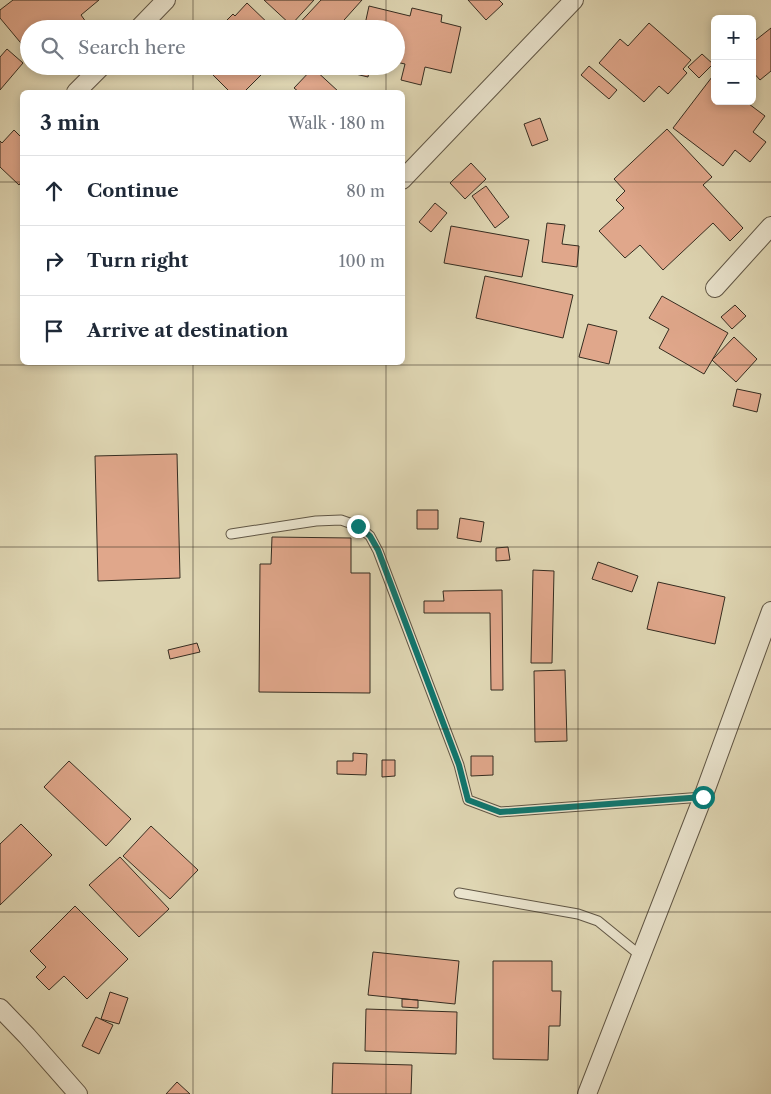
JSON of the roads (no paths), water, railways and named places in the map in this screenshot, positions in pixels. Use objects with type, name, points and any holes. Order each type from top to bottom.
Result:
[{"type":"street","points":[[147,20],[166,0]]},
{"type":"street","points":[[405,177],[574,0]]},
{"type":"street","points":[[78,90],[93,75]]},
{"type":"street","points":[[715,288],[771,226]]},
{"type":"street","points":[[587,1094],[703,797],[771,611]]},
{"type":"street","points":[[0,1008],[78,1094]]},
{"type":"lane","points":[[231,534],[316,521],[341,520],[358,526],[370,536],[378,550],[459,765],[468,800],[500,812],[703,797]]},
{"type":"lane","points":[[459,893],[592,918],[640,956]]}]
